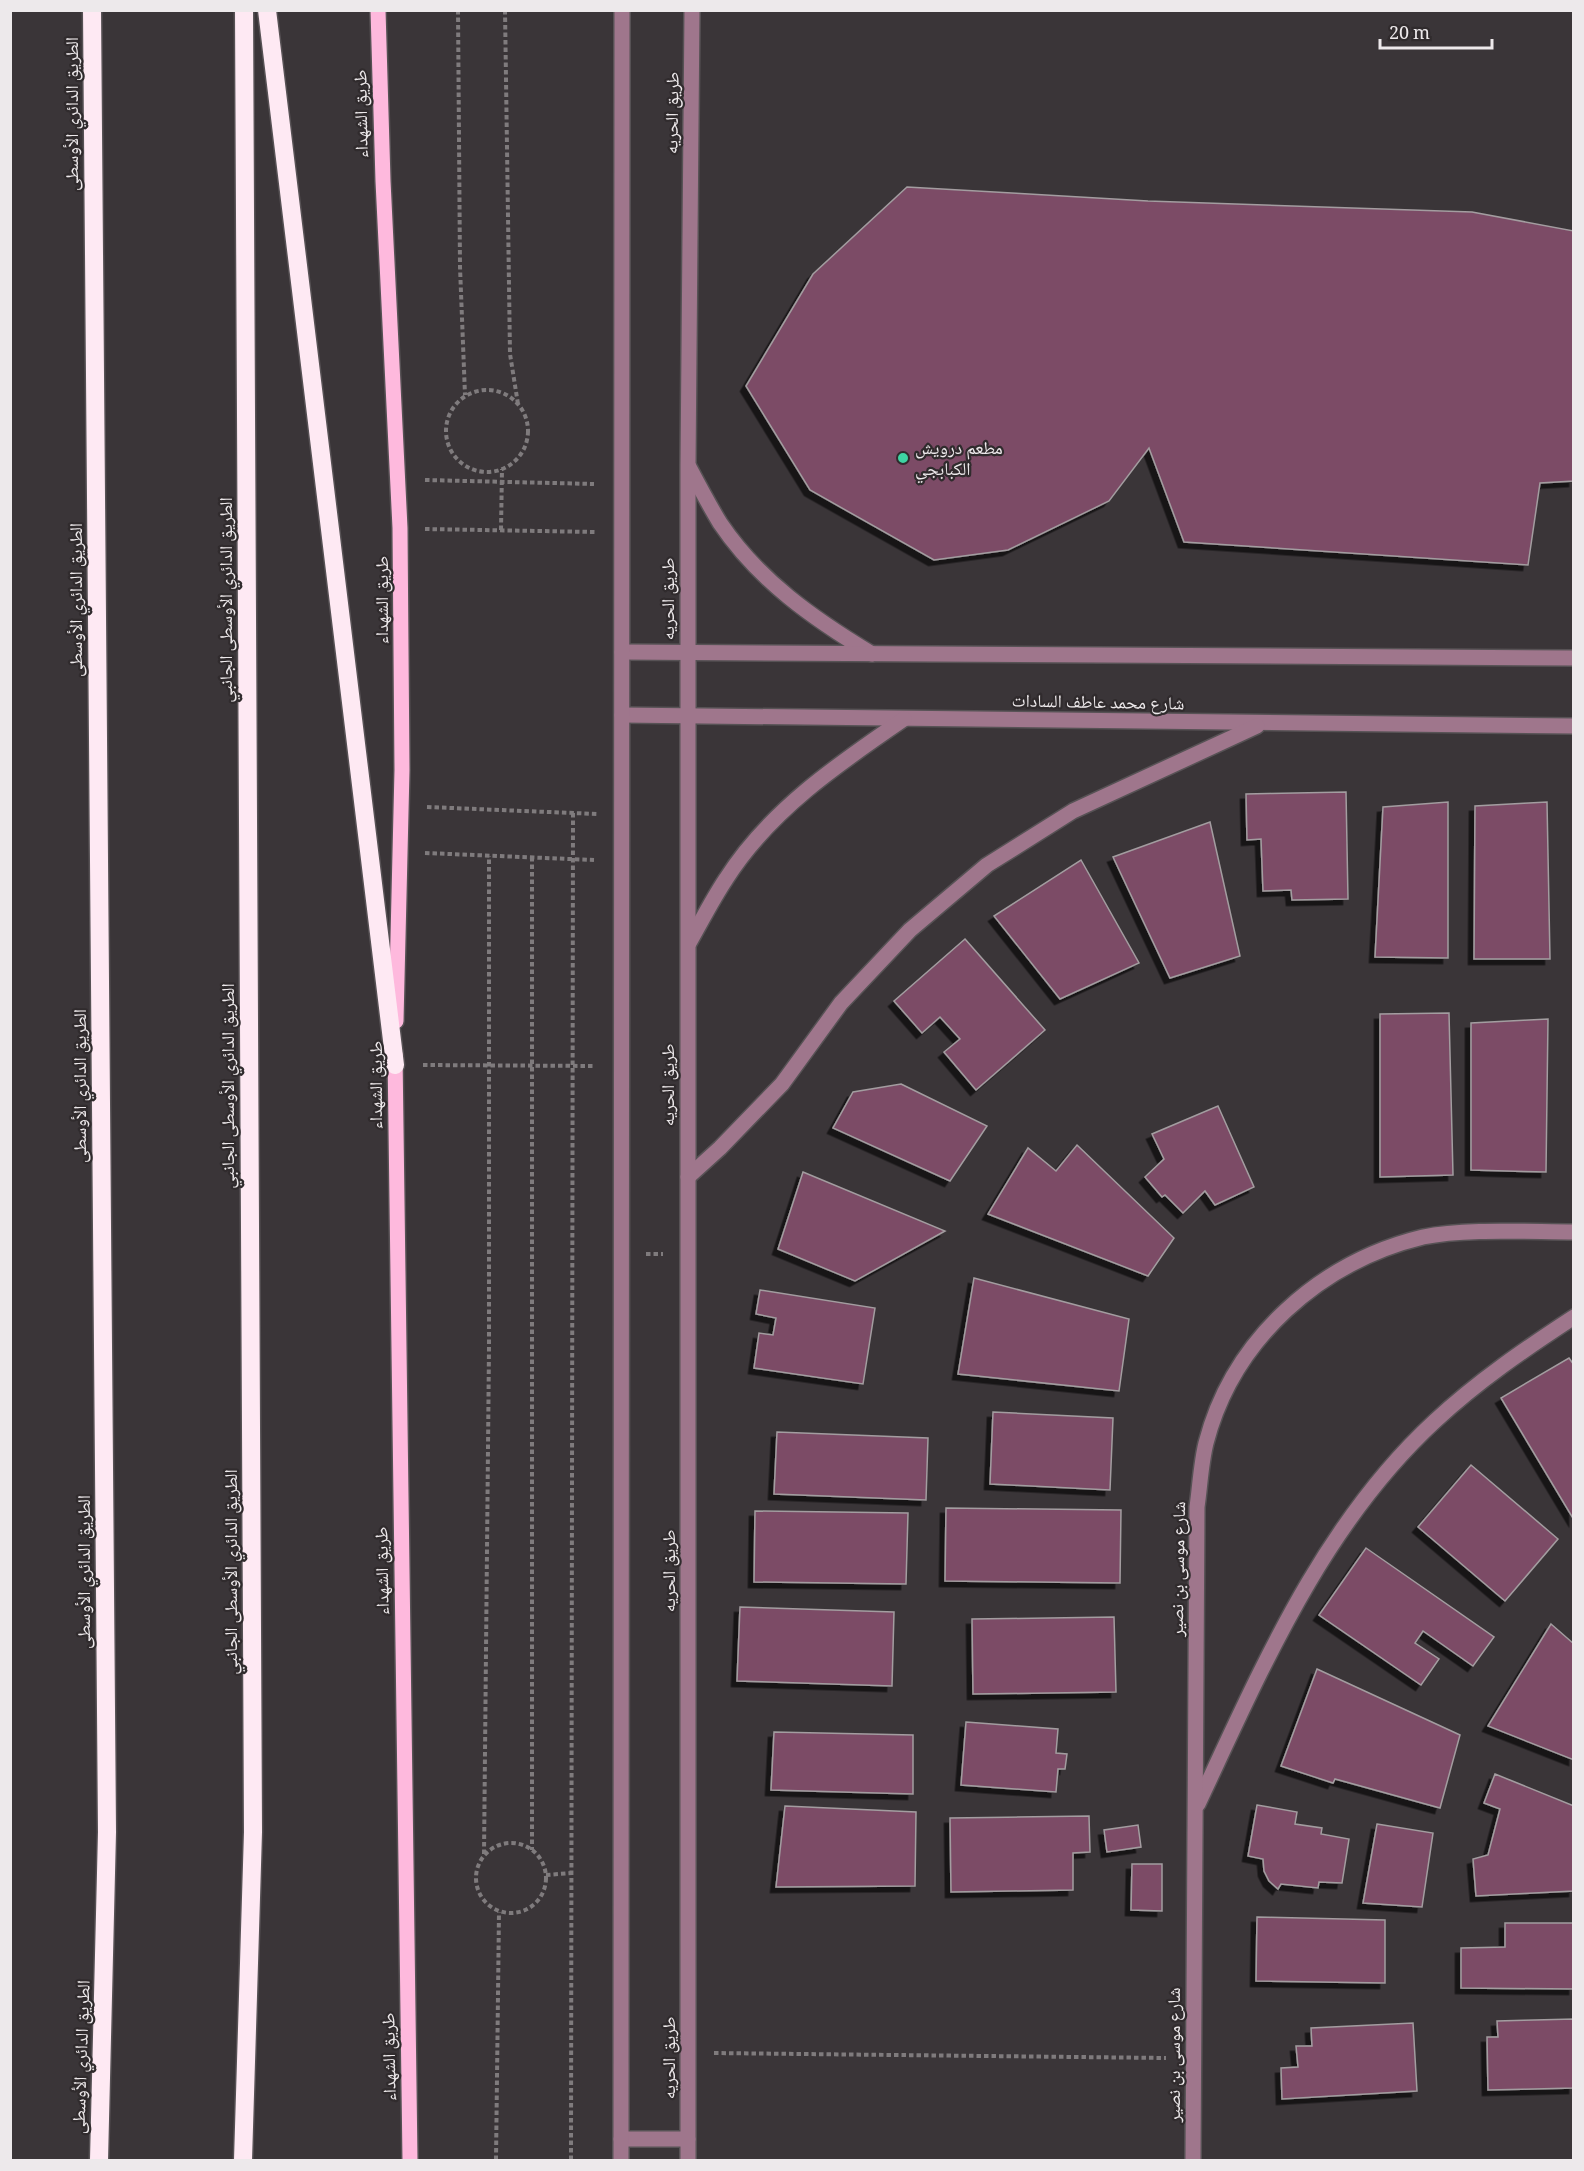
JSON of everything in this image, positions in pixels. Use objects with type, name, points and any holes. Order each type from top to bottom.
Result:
[{"type":"highway","name":"الطريق الدائري الأوسطى","points":[[92,10],[107,1832],[99,2160]]},
{"type":"highway","name":"الطريق الدائري الأوسطى الجانبي","points":[[243,10],[253,1832],[243,2160]]},
{"type":"highway","points":[[267,10],[395,1065]]},
{"type":"main road","name":"طريق الشهداء","points":[[378,10],[382,181],[400,528],[401,806],[395,1065],[410,2160]]},
{"type":"street","points":[[621,2160],[622,10]]},
{"type":"street","name":"طريق الحريه","points":[[688,2160],[687,653],[692,10]]},
{"type":"street","points":[[688,465],[721,524],[764,575],[815,620],[872,654]]},
{"type":"street","points":[[622,652],[1574,658]]},
{"type":"street","name":"شارع محمد عاطف السادات","points":[[622,715],[688,718],[1574,726]]},
{"type":"street","points":[[688,946],[726,878],[776,817],[836,766],[904,719]]},
{"type":"street","points":[[688,1177],[728,1140],[782,1084],[841,1003],[910,930],[987,865],[1073,811],[1263,723]]},
{"type":"street","name":"شارع موسى بن نصير","points":[[1193,2160],[1197,1507],[1206,1444],[1228,1385],[1263,1332],[1309,1288],[1364,1256],[1425,1237],[1488,1232],[1574,1232]]},
{"type":"street","points":[[1195,1810],[1278,1634],[1322,1557],[1374,1486],[1434,1421],[1502,1365],[1574,1317]]},
{"type":"street","points":[[621,2139],[688,2139]]},
{"type":"path","points":[[458,10],[460,267],[465,395]]},
{"type":"path","points":[[506,10],[510,354],[518,404]]},
{"type":"path","points":[[479,390],[494,390],[507,395],[518,404],[525,415],[528,428],[527,440],[522,453],[502,469],[487,472],[471,469],[459,461],[450,449],[445,434],[447,419],[454,405],[465,395],[479,390]]},
{"type":"path","points":[[501,530],[502,469]]},
{"type":"path","points":[[399,480],[622,484]]},
{"type":"path","points":[[400,528],[622,532]]},
{"type":"path","points":[[401,806],[621,815]]},
{"type":"path","points":[[571,2160],[573,813]]},
{"type":"path","points":[[400,852],[622,861]]},
{"type":"path","points":[[484,1854],[489,856]]},
{"type":"path","points":[[532,857],[532,1850]]},
{"type":"path","points":[[395,1065],[622,1066]]},
{"type":"path","points":[[622,1255],[688,1254]]},
{"type":"path","points":[[507,1843],[520,1844],[532,1850],[542,1861],[546,1875],[545,1888],[538,1901],[527,1910],[513,1913],[499,1912],[487,1904],[477,1887],[477,1866],[484,1854],[495,1846],[507,1843]]},
{"type":"path","points":[[546,1875],[572,1873]]},
{"type":"path","points":[[496,2160],[499,1912]]},
{"type":"path","points":[[688,2052],[1194,2059]]},
{"type":"building","points":[[907,187],[1148,201],[1472,212],[1574,231],[1574,481],[1540,483],[1528,565],[1184,542],[1149,448],[1109,501],[1008,550],[934,560],[810,490],[746,386],[813,274]]},
{"type":"building","points":[[1346,792],[1348,899],[1292,900],[1291,890],[1263,891],[1261,839],[1247,840],[1246,794]]},
{"type":"building","points":[[1448,802],[1448,958],[1375,957],[1383,807]]},
{"type":"building","points":[[1547,802],[1550,959],[1474,959],[1475,806]]},
{"type":"building","points":[[1210,822],[1240,956],[1170,978],[1113,857]]},
{"type":"building","points":[[1081,860],[1139,963],[1060,999],[994,916]]},
{"type":"building","points":[[965,939],[1045,1030],[976,1090],[944,1052],[960,1039],[940,1017],[922,1033],[894,1001]]},
{"type":"building","points":[[1449,1013],[1453,1175],[1380,1177],[1380,1014]]},
{"type":"building","points":[[1548,1019],[1546,1172],[1471,1170],[1471,1023]]},
{"type":"building","points":[[901,1084],[987,1126],[950,1181],[833,1128],[853,1092]]},
{"type":"building","points":[[1218,1106],[1254,1187],[1215,1205],[1205,1191],[1183,1213],[1165,1195],[1162,1197],[1145,1177],[1164,1159],[1152,1134]]},
{"type":"building","points":[[1077,1145],[1174,1238],[1148,1276],[988,1214],[1028,1148],[1056,1171]]},
{"type":"building","points":[[803,1172],[945,1231],[855,1281],[778,1249]]},
{"type":"building","points":[[974,1278],[1129,1319],[1119,1391],[958,1374]]},
{"type":"building","points":[[760,1290],[875,1308],[863,1384],[754,1368],[759,1333],[773,1335],[776,1318],[756,1314]]},
{"type":"building","points":[[1569,1358],[1574,1365],[1574,1520],[1501,1398]]},
{"type":"building","points":[[993,1412],[1113,1418],[1110,1490],[990,1484]]},
{"type":"building","points":[[777,1432],[928,1438],[926,1500],[774,1494]]},
{"type":"building","points":[[1471,1465],[1558,1539],[1505,1601],[1418,1527]]},
{"type":"building","points":[[946,1508],[1121,1510],[1120,1583],[945,1581]]},
{"type":"building","points":[[755,1511],[908,1513],[906,1584],[754,1582]]},
{"type":"building","points":[[1366,1548],[1494,1637],[1473,1666],[1423,1631],[1415,1643],[1439,1659],[1421,1685],[1319,1615]]},
{"type":"building","points":[[740,1607],[894,1612],[892,1686],[737,1681]]},
{"type":"building","points":[[1114,1617],[1116,1692],[973,1694],[972,1619]]},
{"type":"building","points":[[1551,1624],[1574,1644],[1574,1760],[1488,1726]]},
{"type":"building","points":[[1317,1669],[1460,1735],[1440,1808],[1335,1779],[1333,1783],[1281,1766]]},
{"type":"building","points":[[966,1722],[1058,1729],[1056,1753],[1067,1754],[1065,1769],[1058,1769],[1056,1792],[961,1785]]},
{"type":"building","points":[[774,1732],[913,1735],[913,1794],[771,1790]]},
{"type":"building","points":[[1495,1774],[1574,1806],[1574,1891],[1476,1896],[1473,1859],[1488,1855],[1500,1809],[1484,1803]]},
{"type":"building","points":[[1257,1805],[1297,1812],[1295,1824],[1322,1828],[1321,1834],[1349,1839],[1342,1883],[1319,1882],[1318,1888],[1281,1884],[1278,1889],[1269,1881],[1264,1871],[1263,1859],[1248,1856]]},
{"type":"building","points":[[785,1806],[916,1812],[915,1886],[776,1887]]},
{"type":"building","points":[[1089,1816],[1090,1852],[1073,1853],[1073,1890],[951,1892],[950,1818]]},
{"type":"building","points":[[1377,1824],[1433,1833],[1422,1907],[1363,1903]]},
{"type":"building","points":[[1138,1825],[1141,1847],[1107,1852],[1104,1830]]},
{"type":"building","points":[[1132,1864],[1162,1864],[1162,1911],[1131,1910]]},
{"type":"building","points":[[1257,1917],[1385,1920],[1385,1983],[1256,1981]]},
{"type":"building","points":[[1505,1923],[1574,1923],[1574,1989],[1461,1988],[1461,1948],[1505,1947]]},
{"type":"building","points":[[1574,2019],[1574,2088],[1488,2090],[1487,2037],[1498,2037],[1497,2021]]},
{"type":"building","points":[[1413,2023],[1417,2091],[1282,2099],[1281,2068],[1298,2067],[1296,2046],[1312,2046],[1311,2028]]},
{"type":"place","name":"مطعم درويش الكبابجي","points":[[903,458]]}]
